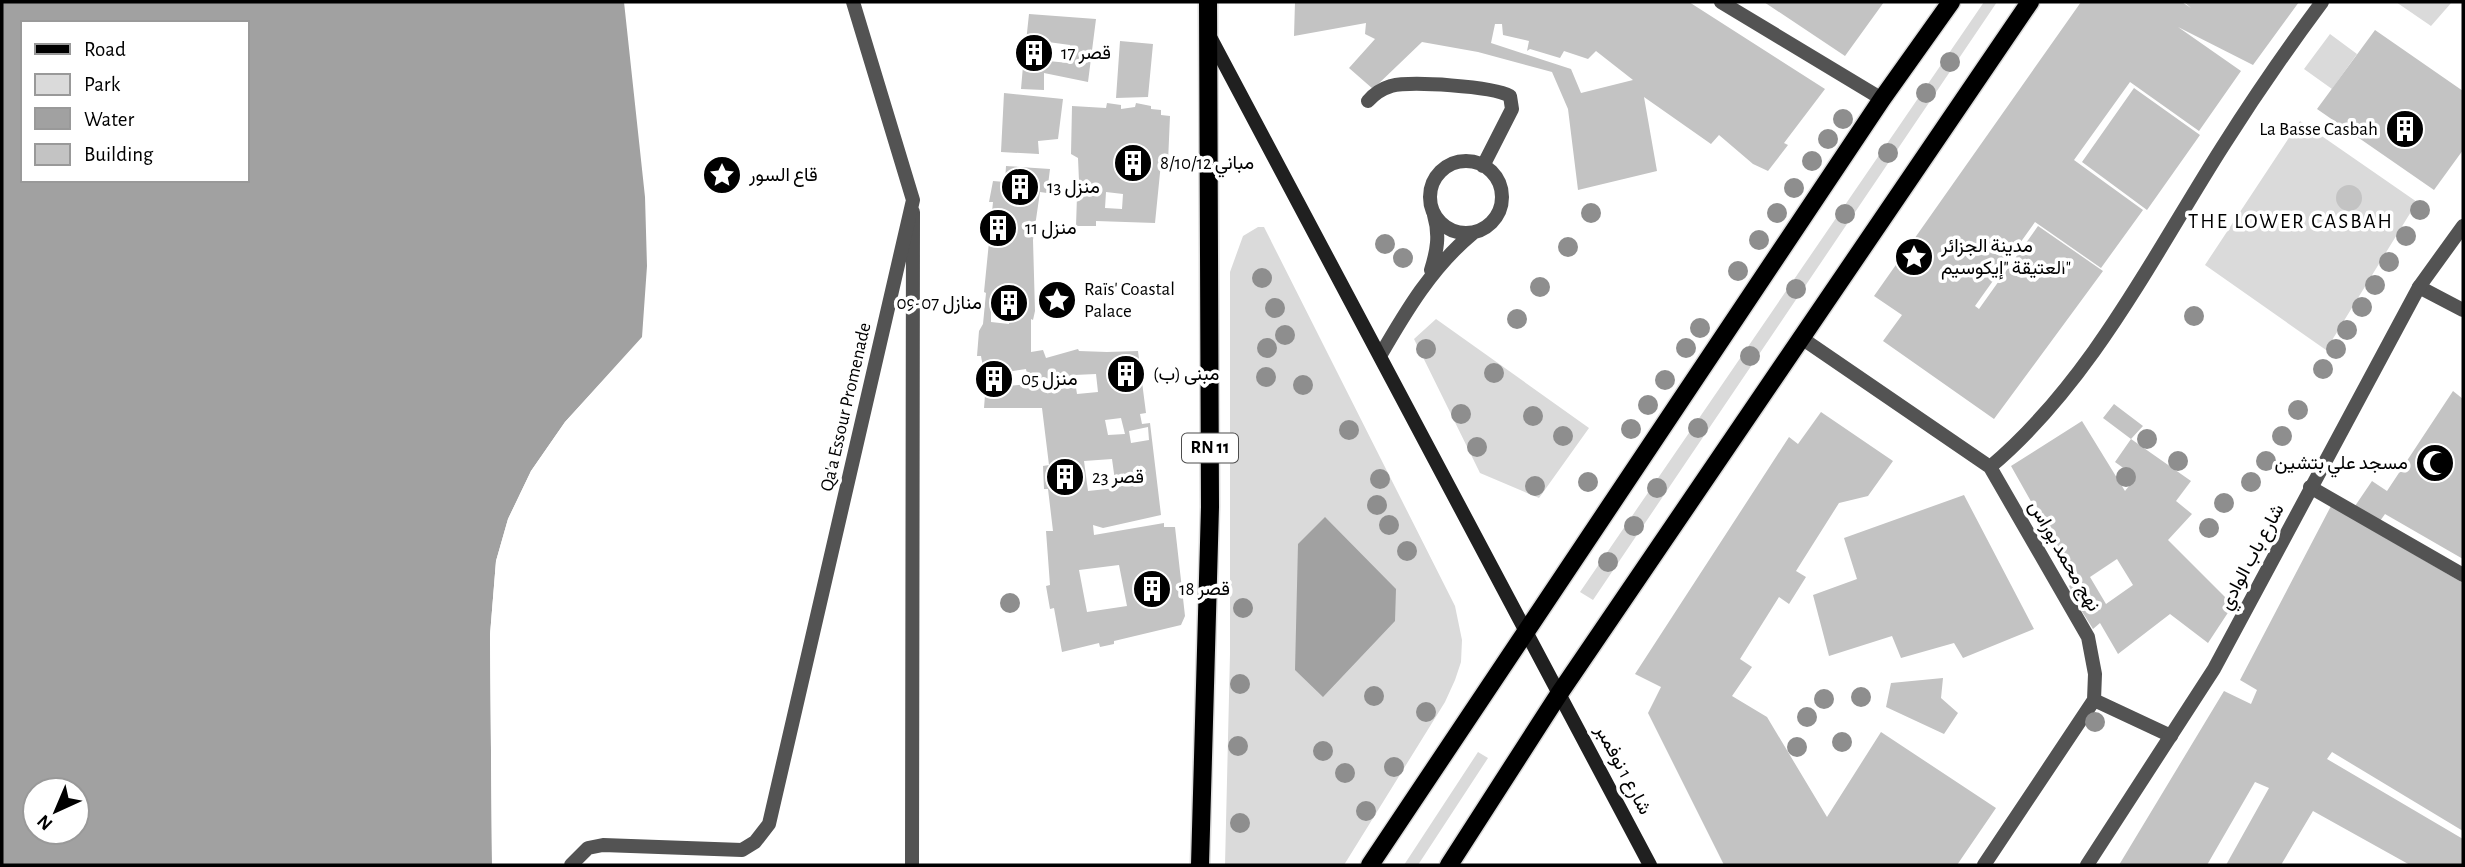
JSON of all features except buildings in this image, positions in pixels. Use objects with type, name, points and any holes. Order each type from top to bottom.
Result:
[{"type":"main road","name":"RN 11","points":[[1201,861],[1210,507],[1208,2]]},
{"type":"main road","points":[[1370,865],[1882,99],[1951,2]]},
{"type":"main road","points":[[1449,865],[1559,694],[2030,2]]},
{"type":"main road","name":"شارع 1 نوفمبر","points":[[1207,31],[1650,865]]},
{"type":"street","name":"Qa'a Essour Promenade","points":[[571,865],[588,848],[603,845],[742,850],[755,842],[769,824],[913,200],[853,2]]},
{"type":"street","points":[[1721,2],[1882,99]]},
{"type":"street","points":[[1990,467],[2044,416],[2100,340],[2224,145],[2322,2]]},
{"type":"street","points":[[1368,101],[1377,91],[1394,85],[1488,88],[1510,96],[1512,109],[1483,166]]},
{"type":"street","points":[[1380,356],[1429,278],[1453,250],[1473,233],[1493,222],[1502,201],[1497,178],[1483,166],[1466,161],[1443,169],[1430,189],[1438,229],[1437,250],[1429,278]]},
{"type":"street","points":[[912,865],[913,200]]},
{"type":"street","points":[[1433,213],[1450,229],[1473,233]]},
{"type":"street","name":"شارع باب الوادي","points":[[2087,865],[2214,669],[2419,287],[2463,226]]},
{"type":"street","points":[[2419,287],[2463,310]]},
{"type":"street","name":"نهج محمد بوراس","points":[[1800,337],[1990,467],[2088,637],[2095,674],[2094,700]]},
{"type":"street","points":[[2310,487],[2463,575]]},
{"type":"street","points":[[1984,865],[2094,700],[2171,736]]},
{"type":"green space","points":[[1984,2],[1997,2],[1593,600],[1580,592]]},
{"type":"green space","points":[[2396,2],[2452,2],[2431,26]]},
{"type":"green space","points":[[2330,34],[2357,54],[2332,89],[2304,69]]},
{"type":"green space","points":[[2300,121],[2417,202],[2326,350],[2205,265]]},
{"type":"green space","points":[[1258,227],[1264,227],[1455,606],[1462,640],[1461,662],[1445,702],[1344,865],[1225,865],[1230,654],[1230,272],[1243,236]]},
{"type":"green space","points":[[1436,319],[1589,428],[1539,498],[1480,473],[1414,339]]},
{"type":"green space","points":[[1478,752],[1488,758],[1418,865],[1404,865]]},
{"type":"water","points":[[2,2],[624,2],[645,197],[647,266],[642,337],[565,422],[531,471],[508,519],[496,561],[490,635],[492,865],[2,865]]},
{"type":"water","points":[[1325,517],[1396,589],[1395,621],[1323,697],[1295,670],[1298,544]]},
{"type":"pier","points":[[646,334],[644,340],[568,424],[534,473],[512,521],[499,561],[494,635],[496,865],[492,865],[490,635],[496,561],[508,519],[531,471],[565,422]]},
{"type":"place","name":"قصر 17","points":[[1034,53]]},
{"type":"place","name":"La Basse Casbah","points":[[2405,129]]},
{"type":"place","name":"مباني 8/10/12","points":[[1133,163]]},
{"type":"place","name":"قاع السور","points":[[722,175]]},
{"type":"place","name":"منزل 13","points":[[1020,187]]},
{"type":"place","name":"منزل 11","points":[[998,228]]},
{"type":"place","name":"مدينة الجزائر العتيقة \"إيكوسيم\"","points":[[1914,257]]},
{"type":"place","name":"Raïs' Coastal Palace","points":[[1057,300]]},
{"type":"place","name":"منازل 07-09","points":[[1009,303]]},
{"type":"place","name":"مبنى (ب)","points":[[1126,374]]},
{"type":"place","name":"منزل 05","points":[[994,379]]},
{"type":"place","name":"مسجد علي بتشين","points":[[2435,463]]},
{"type":"place","name":"قصر 23","points":[[1065,477]]},
{"type":"place","name":"قصر 18","points":[[1152,589]]},
{"type":"district","name":"THE LOWER CASBAH","points":[[2291,221]]}]
